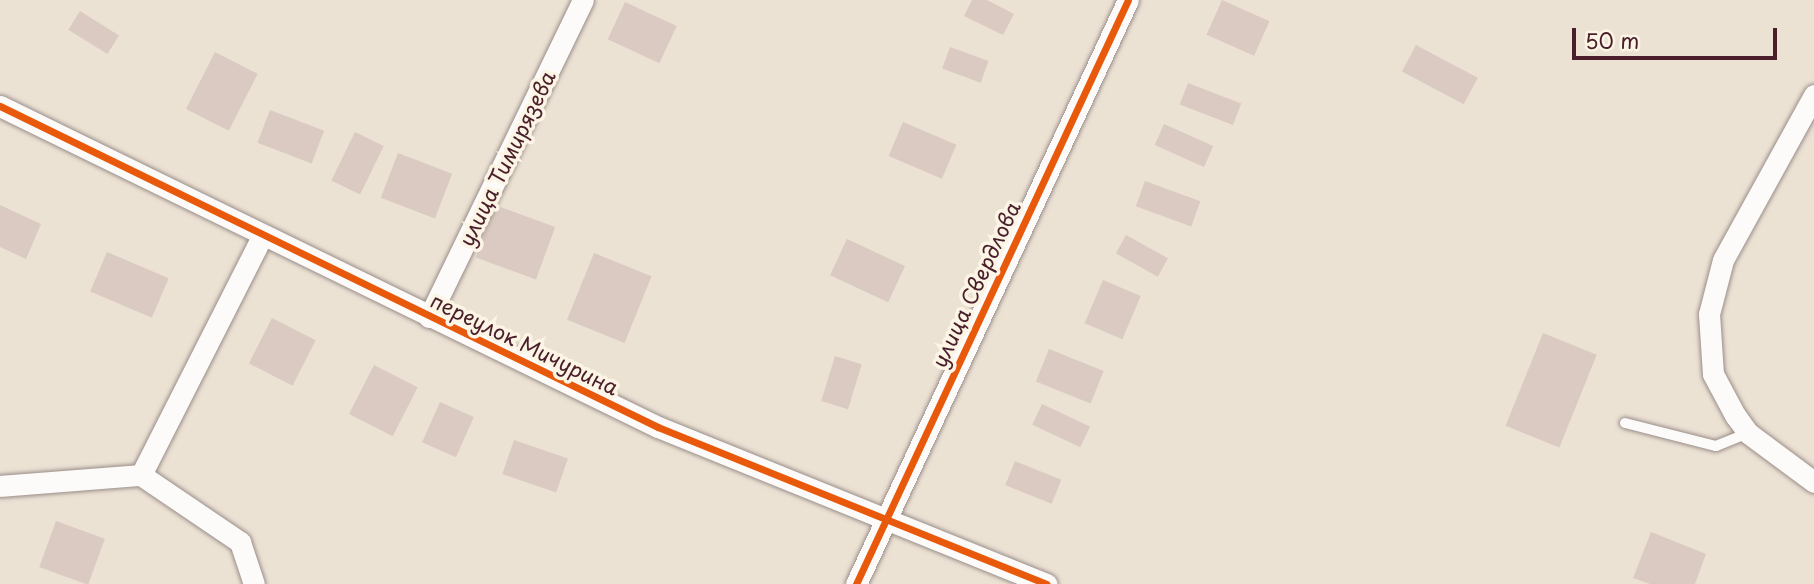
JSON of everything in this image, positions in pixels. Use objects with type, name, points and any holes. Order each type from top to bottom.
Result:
[{"type":"street","name":"улица Тимирязева","points":[[429,317],[583,0]]},
{"type":"street","name":"улица Свердлова","points":[[856,584],[1128,0]]},
{"type":"street","points":[[1814,95],[1723,260],[1709,314],[1713,374],[1748,433],[1814,482]]},
{"type":"street","name":"переулок Мичурина","points":[[0,106],[658,427],[1047,584]]},
{"type":"street","points":[[141,475],[263,234]]},
{"type":"street","points":[[0,486],[141,475],[240,542],[254,584]]},
{"type":"lane","points":[[1625,423],[1716,446],[1748,433]]},
{"type":"building","points":[[972,0],[987,0],[1014,14],[1003,35],[964,16]]},
{"type":"building","points":[[1222,0],[1270,21],[1254,56],[1207,35]]},
{"type":"building","points":[[625,2],[677,26],[659,63],[608,39]]},
{"type":"building","points":[[80,11],[119,35],[107,54],[68,30]]},
{"type":"building","points":[[1416,45],[1478,78],[1464,104],[1402,71]]},
{"type":"building","points":[[950,47],[989,61],[981,83],[942,69]]},
{"type":"building","points":[[215,52],[258,74],[229,131],[186,109]]},
{"type":"building","points":[[1188,83],[1241,103],[1233,125],[1180,104]]},
{"type":"building","points":[[270,110],[324,131],[312,163],[257,143]]},
{"type":"building","points":[[903,122],[956,145],[942,179],[889,156]]},
{"type":"building","points":[[1164,124],[1213,146],[1204,167],[1155,145]]},
{"type":"building","points":[[355,132],[384,146],[360,195],[331,181]]},
{"type":"building","points":[[398,153],[452,174],[435,219],[381,198]]},
{"type":"building","points":[[1145,181],[1200,201],[1191,227],[1136,206]]},
{"type":"building","points":[[0,205],[41,224],[26,259],[0,247]]},
{"type":"building","points":[[495,205],[555,227],[536,280],[476,258]]},
{"type":"building","points":[[1126,235],[1168,258],[1158,277],[1116,253]]},
{"type":"building","points":[[847,239],[905,266],[888,302],[830,275]]},
{"type":"building","points":[[107,252],[169,278],[152,318],[90,292]]},
{"type":"building","points":[[594,253],[651,276],[625,343],[567,320]]},
{"type":"building","points":[[1103,280],[1141,296],[1122,339],[1085,323]]},
{"type":"building","points":[[272,318],[316,340],[293,386],[249,363]]},
{"type":"building","points":[[1543,333],[1597,355],[1559,447],[1506,426]]},
{"type":"building","points":[[1049,349],[1104,371],[1091,404],[1036,381]]},
{"type":"building","points":[[835,356],[862,364],[848,409],[821,401]]},
{"type":"building","points":[[374,365],[418,387],[393,436],[349,414]]},
{"type":"building","points":[[440,402],[474,417],[456,457],[422,442]]},
{"type":"building","points":[[1042,404],[1090,426],[1080,447],[1032,425]]},
{"type":"building","points":[[514,440],[568,459],[556,493],[502,474]]},
{"type":"building","points":[[1015,461],[1061,480],[1052,504],[1005,485]]},
{"type":"building","points":[[56,521],[105,539],[88,584],[39,567]]},
{"type":"building","points":[[1651,532],[1706,554],[1695,584],[1650,584],[1633,578]]},
{"type":"cycle path","points":[[856,584],[1128,0]]},
{"type":"cycle path","points":[[0,106],[658,427],[1047,584]]}]
